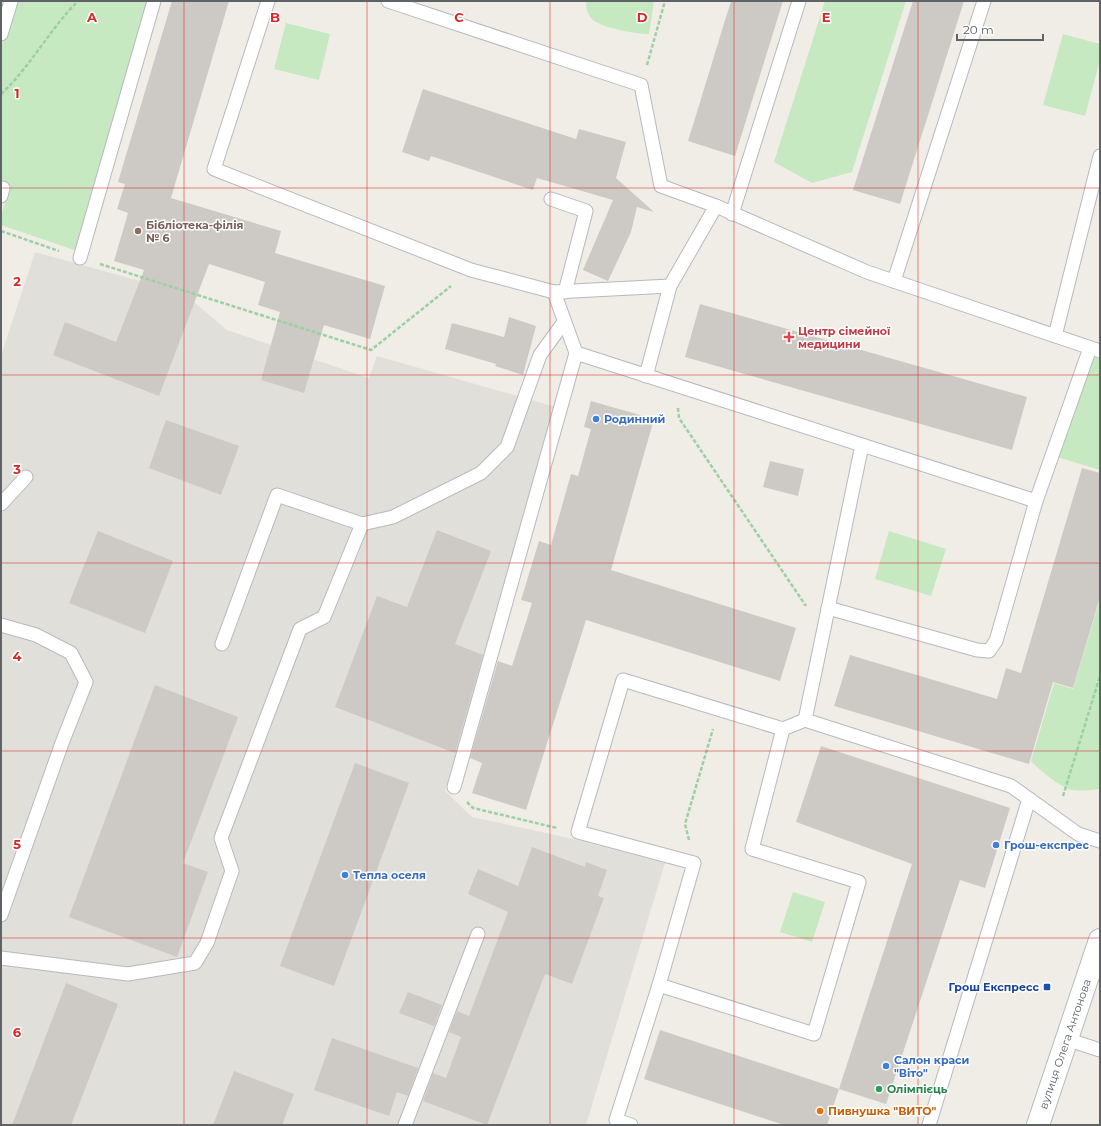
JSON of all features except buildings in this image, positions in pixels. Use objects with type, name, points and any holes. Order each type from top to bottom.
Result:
[{"type":"street","name":"вулиця Олега Антонова","points":[[1038,1125],[1100,940]]},
{"type":"lane","points":[[1,34],[11,1]]},
{"type":"lane","points":[[80,258],[154,1]]},
{"type":"lane","points":[[268,1],[214,169],[471,270],[560,292],[670,286]]},
{"type":"lane","points":[[388,1],[641,85],[661,186],[716,206],[868,272],[1095,350],[1036,501],[996,641],[989,651],[977,650],[828,608]]},
{"type":"lane","points":[[732,214],[799,1]]},
{"type":"lane","points":[[894,281],[984,1]]},
{"type":"lane","points":[[1055,336],[1100,156]]},
{"type":"lane","points":[[1,188],[3,188],[1,196]]},
{"type":"lane","points":[[454,787],[576,353],[564,322],[560,292],[586,211],[551,199]]},
{"type":"lane","points":[[646,376],[670,286],[716,206]]},
{"type":"lane","points":[[222,644],[277,495],[362,524],[393,517],[481,473],[507,447],[540,355],[564,322]]},
{"type":"lane","points":[[576,353],[1036,501]]},
{"type":"lane","points":[[805,720],[862,445]]},
{"type":"lane","points":[[1,504],[26,477]]},
{"type":"lane","points":[[1,958],[128,974],[195,963],[207,943],[232,871],[221,838],[297,636],[300,629],[324,617],[362,524]]},
{"type":"lane","points":[[1,625],[36,635],[71,653],[86,682],[62,743],[1,915]]},
{"type":"lane","points":[[631,1125],[616,1123],[659,985],[694,863],[578,832],[623,680],[783,729],[805,720],[1011,786],[1078,834],[1100,840]]},
{"type":"lane","points":[[659,985],[814,1034],[859,882],[752,849],[783,729]]},
{"type":"lane","points":[[929,1125],[1029,799]]},
{"type":"lane","points":[[405,1125],[478,934]]},
{"type":"lane","points":[[1066,1039],[1100,1050]]},
{"type":"path","points":[[1,94],[23,72],[58,23],[78,1]]},
{"type":"path","points":[[641,85],[665,1]]},
{"type":"path","points":[[1,231],[80,258],[371,350],[471,270]]},
{"type":"path","points":[[678,386],[679,418],[823,631]]},
{"type":"path","points":[[1055,818],[1100,676]]},
{"type":"path","points":[[694,863],[685,824],[719,710]]},
{"type":"path","points":[[454,787],[473,808],[578,832]]},
{"type":"shaded area","points":[[35,252],[140,281],[194,302],[227,330],[369,378],[377,356],[556,407],[445,791],[472,817],[573,839],[665,863],[586,1125],[1,1125],[1,356]]},
{"type":"green space","points":[[15,1],[149,1],[77,251],[1,225],[1,216],[10,186],[1,183],[1,47]]},
{"type":"green space","points":[[586,1],[654,1],[649,34],[619,30],[596,22],[589,15]]},
{"type":"green space","points":[[825,1],[906,1],[852,172],[812,183],[774,162]]},
{"type":"green space","points":[[286,23],[330,34],[319,80],[274,69]]},
{"type":"green space","points":[[1063,34],[1100,44],[1100,60],[1085,116],[1043,105]]},
{"type":"green space","points":[[1091,351],[1100,353],[1100,470],[1054,456]]},
{"type":"green space","points":[[889,531],[946,549],[931,596],[875,579]]},
{"type":"green space","points":[[1100,599],[1100,789],[1072,790],[1067,789],[1056,782],[1031,761],[1054,683],[1073,689]]},
{"type":"green space","points":[[793,892],[825,902],[812,942],[780,932]]},
{"type":"place","name":"Бібліотека-філія № 6","points":[[138,231]]},
{"type":"place","name":"Центр сімейної медицини","points":[[789,337]]},
{"type":"place","name":"Родинний","points":[[596,419]]},
{"type":"place","name":"Грош-експрес","points":[[996,845]]},
{"type":"place","name":"Тепла оселя","points":[[345,875]]},
{"type":"place","name":"Грош Експресс","points":[[1047,987]]},
{"type":"place","name":"Салон краси \"Віто\"","points":[[886,1066]]},
{"type":"place","name":"Олімпієць","points":[[879,1089]]},
{"type":"place","name":"Пивнушка \"ВИТО\"","points":[[820,1111]]}]
